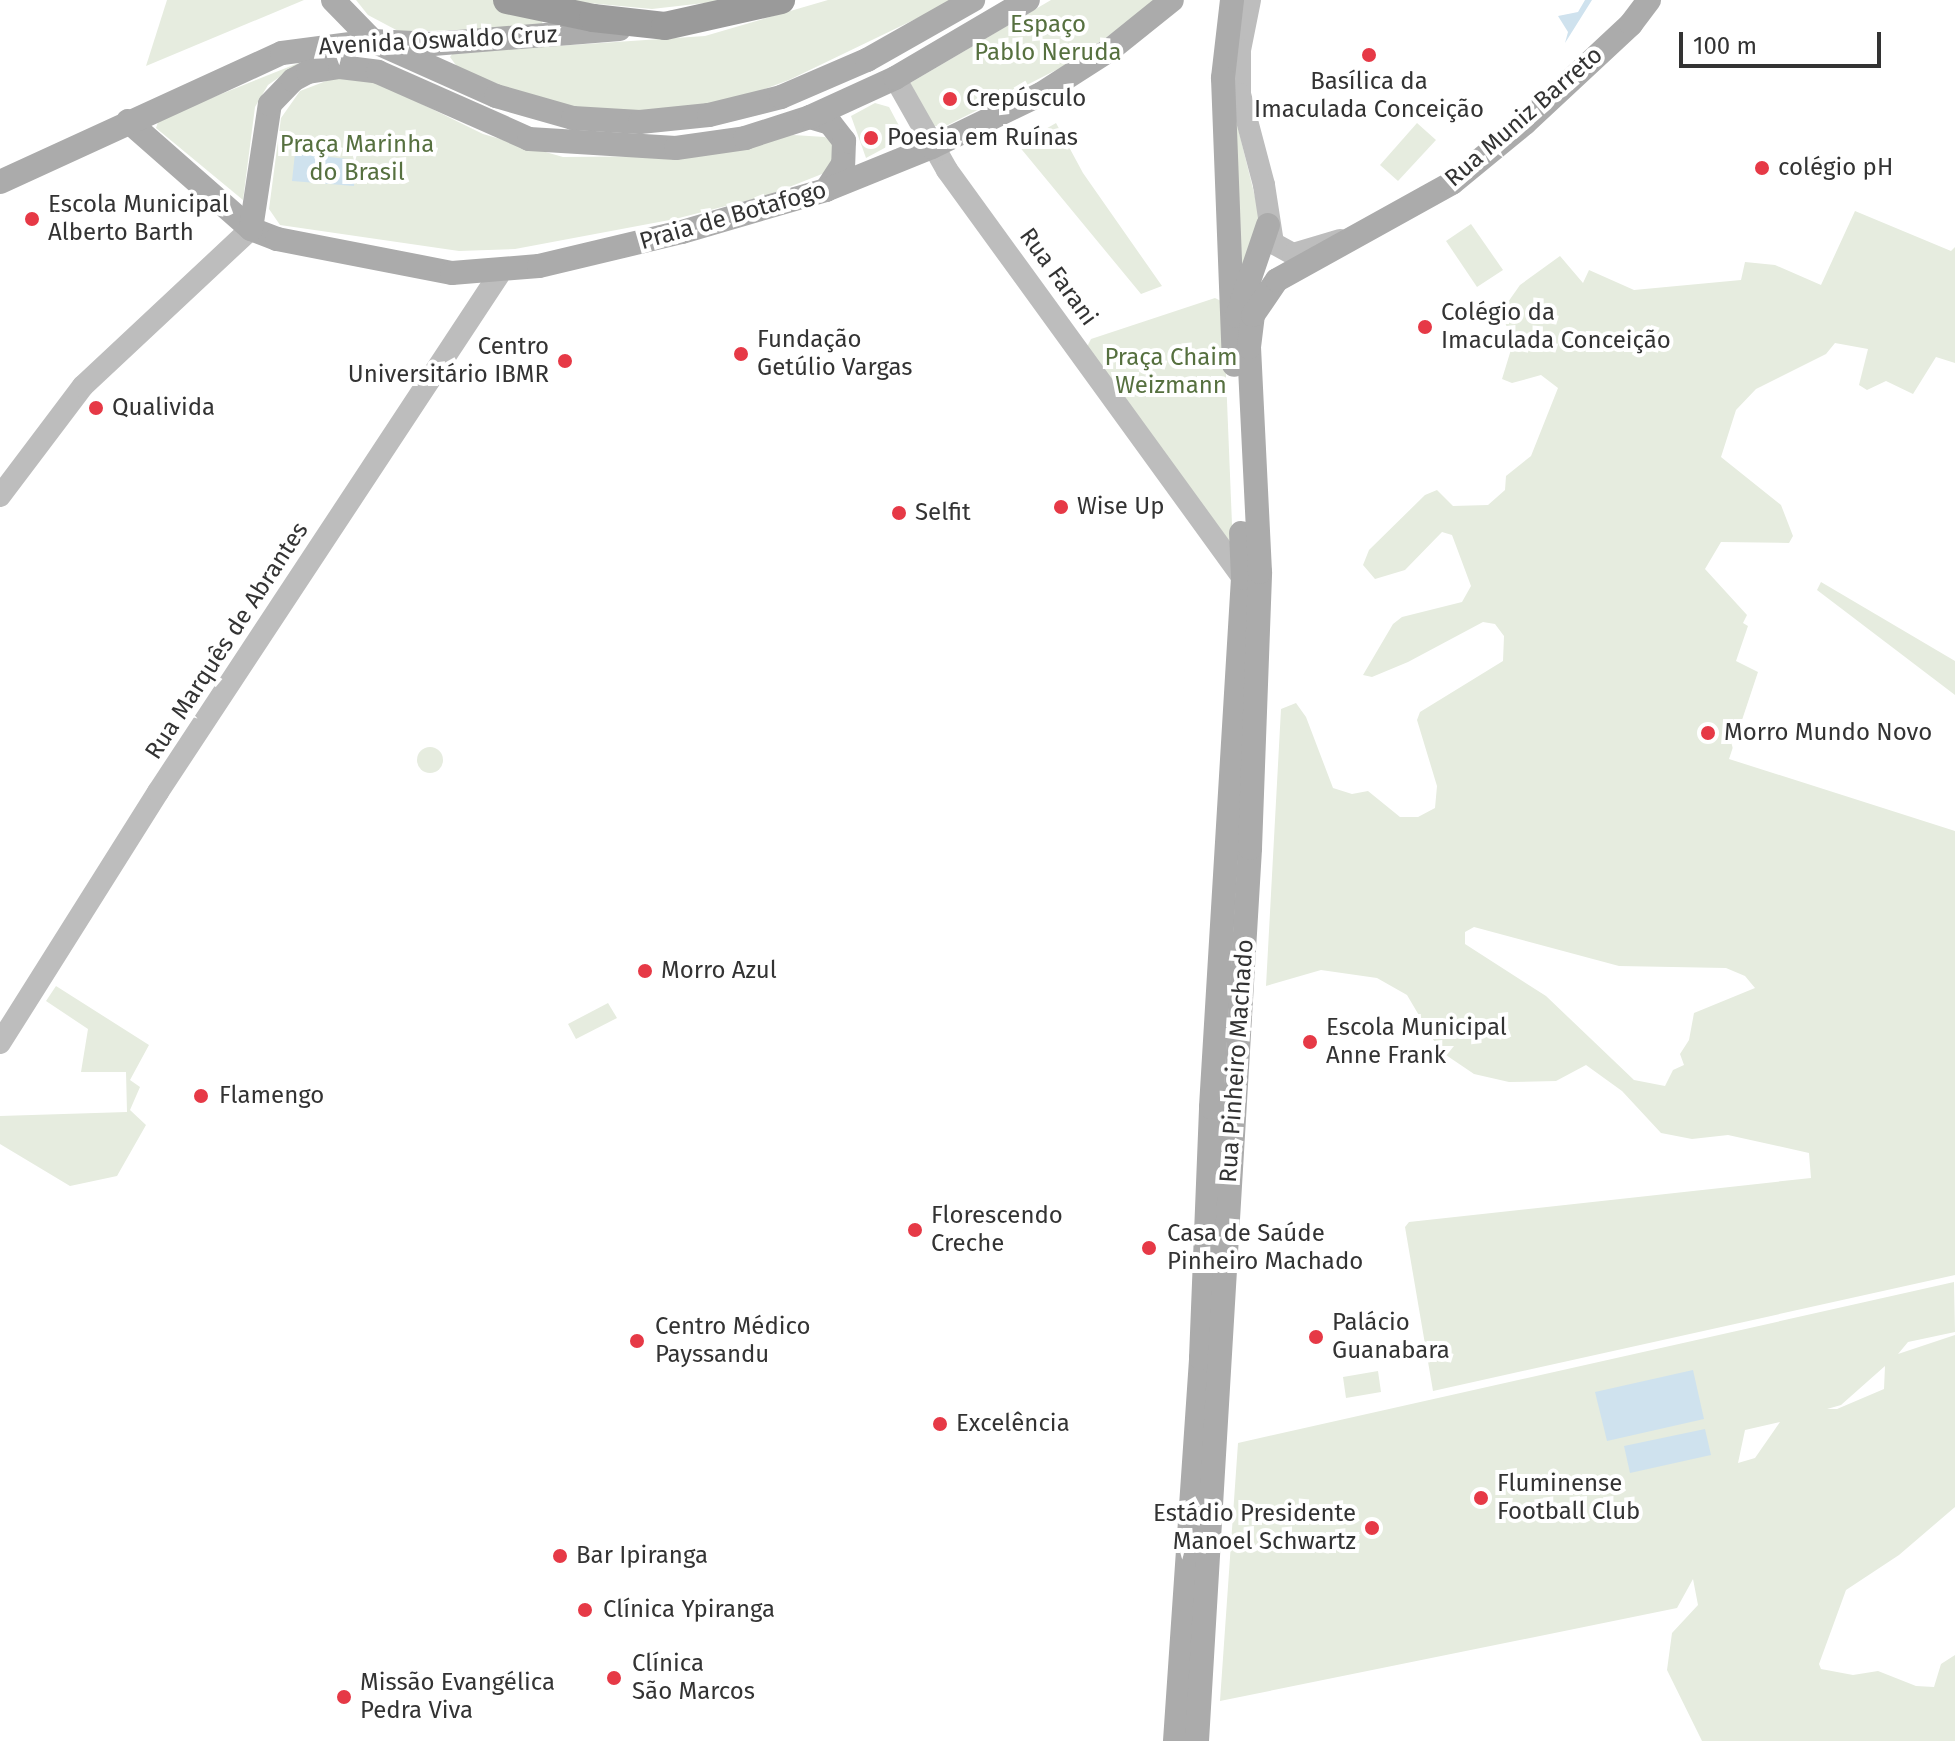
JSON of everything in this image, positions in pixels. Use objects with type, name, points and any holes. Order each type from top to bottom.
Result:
[{"type":"highway","points":[[507,0],[593,18],[665,26],[781,0]]},
{"type":"main road","points":[[333,0],[373,41],[496,96],[573,118]]},
{"type":"main road","points":[[668,121],[781,97],[867,60],[973,0]]},
{"type":"main road","points":[[394,78],[445,106],[529,139],[656,150],[745,138],[810,117],[895,78],[1028,0]]},
{"type":"main road","name":"Praia de Botafogo","points":[[128,121],[251,229],[415,268],[502,270],[615,249],[826,190],[932,147],[1041,94],[1111,49],[1172,0]]},
{"type":"main road","points":[[1232,0],[1223,78],[1225,159],[1233,325],[1252,575]]},
{"type":"main road","name":"Rua Muniz Barreto","points":[[1349,237],[1452,183],[1525,123],[1631,24],[1649,0]]},
{"type":"main road","name":"Avenida Oswaldo Cruz","points":[[0,182],[266,58],[373,41],[433,44],[665,26]]},
{"type":"main road","points":[[251,229],[264,123],[280,91],[293,80],[327,68],[358,67],[486,110],[573,118],[668,121],[745,138]]},
{"type":"main road","points":[[810,117],[830,123],[844,141],[843,164],[826,190]]},
{"type":"main road","points":[[1233,325],[1268,225]]},
{"type":"main road","points":[[1252,575],[1249,347],[1253,315],[1277,280],[1349,237]]},
{"type":"main road","name":"Rua Pinheiro Machado","points":[[1175,1741],[1252,575]]},
{"type":"main road","name":"Rua Pinheiro Machado","points":[[1197,1741],[1227,1289],[1226,1222],[1245,964],[1252,575]]},
{"type":"street","points":[[1250,0],[1240,50],[1240,94],[1264,185],[1268,225]]},
{"type":"street","name":"Rua Farani","points":[[895,78],[932,147],[1252,575]]},
{"type":"street","name":"Rua Muniz Barreto","points":[[1268,225],[1275,247],[1288,254],[1349,237]]},
{"type":"street","points":[[0,496],[83,386],[251,229]]},
{"type":"street","name":"Rua Marquês de Abrantes","points":[[0,1043],[158,792],[502,270]]},
{"type":"green space","points":[[167,0],[304,0],[146,66]]},
{"type":"green space","points":[[356,0],[548,0],[541,27],[400,32],[368,15]]},
{"type":"green space","points":[[556,0],[731,0],[652,9]]},
{"type":"green space","points":[[828,0],[955,0],[789,80],[727,103],[665,111],[586,110],[535,99],[458,68],[450,57],[453,53],[705,36]]},
{"type":"green space","name":"Espaço Pablo Neruda","points":[[1051,0],[1162,0],[1062,67],[946,126],[934,126],[910,83]]},
{"type":"green space","points":[[301,62],[268,85],[255,107],[243,200],[156,128],[159,119]]},
{"type":"green space","name":"Praça Marinha do Brasil","points":[[334,78],[379,83],[483,134],[563,157],[682,156],[793,135],[825,137],[837,147],[827,172],[769,195],[675,219],[515,249],[459,251],[280,225],[269,209],[281,118],[300,91]]},
{"type":"green space","points":[[875,103],[889,107],[905,137],[866,158],[851,116]]},
{"type":"green space","points":[[1233,108],[1261,221],[1239,300]]},
{"type":"green space","points":[[1056,123],[1083,173],[1162,286],[1141,294],[1018,145]]},
{"type":"green space","points":[[1417,123],[1436,140],[1398,181],[1380,165]]},
{"type":"green space","points":[[1855,211],[1951,251],[1955,247],[1955,363],[1936,357],[1913,394],[1886,381],[1867,390],[1859,385],[1868,349],[1835,343],[1826,354],[1756,389],[1736,410],[1721,457],[1781,505],[1793,536],[1789,543],[1721,542],[1705,569],[1747,615],[1743,623],[1748,626],[1736,661],[1758,672],[1729,759],[1955,831],[1955,1275],[1433,1391],[1405,1227],[1409,1222],[1811,1178],[1809,1153],[1728,1135],[1692,1139],[1661,1133],[1622,1091],[1586,1065],[1556,1081],[1509,1082],[1474,1074],[1440,1051],[1407,995],[1377,978],[1321,970],[1266,986],[1281,709],[1296,703],[1306,717],[1333,788],[1352,794],[1368,791],[1400,817],[1418,817],[1435,808],[1437,786],[1417,720],[1420,712],[1503,661],[1504,636],[1495,624],[1483,622],[1408,662],[1372,677],[1363,675],[1393,624],[1402,617],[1462,602],[1471,586],[1452,535],[1442,532],[1405,570],[1375,579],[1363,565],[1369,550],[1425,495],[1437,490],[1453,506],[1488,505],[1505,490],[1506,476],[1531,456],[1558,388],[1541,375],[1512,383],[1502,379],[1513,343],[1501,312],[1520,285],[1560,256],[1583,283],[1589,270],[1634,290],[1741,280],[1745,262],[1775,265],[1821,285]],"holes":[[[1474,927],[1619,966],[1726,968],[1745,976],[1755,988],[1694,1013],[1689,1040],[1680,1054],[1684,1065],[1673,1070],[1665,1086],[1634,1080],[1546,996],[1465,944],[1465,932]]]},
{"type":"green space","points":[[1471,224],[1503,270],[1477,287],[1446,241]]},
{"type":"green space","name":"Praça Chaim Weizmann","points":[[1215,298],[1223,302],[1233,549],[1086,349],[1091,339]]},
{"type":"green space","points":[[1821,582],[1955,661],[1955,695],[1817,590]]},
{"type":"green space","points":[[430,747],[439,751],[443,760],[439,769],[430,773],[421,769],[417,760],[421,751]]},
{"type":"green space","points":[[56,986],[149,1045],[130,1080],[140,1087],[130,1110],[146,1125],[117,1176],[70,1186],[0,1144],[0,1116],[127,1112],[126,1072],[81,1072],[88,1029],[46,1001]]},
{"type":"green space","points":[[608,1003],[617,1018],[576,1039],[568,1024]]},
{"type":"green space","name":"Fluminense Football Club","points":[[1954,1282],[1955,1332],[1908,1342],[1898,1354],[1955,1335],[1955,1507],[1899,1555],[1846,1590],[1819,1664],[1821,1669],[1853,1675],[1878,1671],[1916,1686],[1934,1687],[1941,1664],[1955,1655],[1955,1741],[1702,1741],[1667,1670],[1672,1633],[1698,1605],[1693,1579],[1677,1608],[1220,1701],[1238,1443]],"holes":[[[1885,1366],[1884,1389],[1837,1409],[1827,1409],[1841,1405]],[[1780,1422],[1755,1458],[1738,1463],[1745,1430]]]},
{"type":"green space","points":[[1378,1371],[1381,1392],[1346,1398],[1343,1377]]},
{"type":"water","points":[[1585,0],[1592,0],[1565,43],[1568,32],[1558,16],[1578,12]]},
{"type":"water","points":[[295,153],[356,160],[354,186],[292,181]]},
{"type":"water","points":[[1693,1370],[1704,1419],[1607,1441],[1595,1392]]},
{"type":"water","points":[[1705,1429],[1711,1455],[1630,1473],[1624,1446]]},
{"type":"place","name":"Basílica da Imaculada Conceição","points":[[1369,55]]},
{"type":"place","name":"Crepúsculo","points":[[950,99]]},
{"type":"place","name":"Poesia em Ruínas","points":[[871,138]]},
{"type":"place","name":"colégio pH","points":[[1762,168]]},
{"type":"place","name":"Escola Municipal Alberto Barth","points":[[32,219]]},
{"type":"place","name":"Colégio da Imaculada Conceição","points":[[1425,327]]},
{"type":"place","name":"Fundação Getúlio Vargas","points":[[741,354]]},
{"type":"place","name":"Centro Universitário IBMR","points":[[565,361]]},
{"type":"place","name":"Qualivida","points":[[96,408]]},
{"type":"place","name":"Wise Up","points":[[1061,507]]},
{"type":"place","name":"Selfit","points":[[899,513]]},
{"type":"place","name":"Morro Mundo Novo","points":[[1708,733]]},
{"type":"place","name":"Morro Azul","points":[[645,971]]},
{"type":"place","name":"Escola Municipal Anne Frank","points":[[1310,1042]]},
{"type":"place","name":"Flamengo","points":[[201,1096]]},
{"type":"place","name":"Florescendo Creche","points":[[915,1230]]},
{"type":"place","name":"Casa de Saúde Pinheiro Machado","points":[[1149,1248]]},
{"type":"place","name":"Palácio Guanabara","points":[[1316,1337]]},
{"type":"place","name":"Centro Médico Payssandu","points":[[637,1341]]},
{"type":"place","name":"Excelência","points":[[940,1424]]},
{"type":"place","name":"Fluminense Football Club","points":[[1481,1498]]},
{"type":"place","name":"Estádio Presidente Manoel Schwartz","points":[[1372,1528]]},
{"type":"place","name":"Bar Ipiranga","points":[[560,1556]]},
{"type":"place","name":"Clínica Ypiranga","points":[[585,1610]]},
{"type":"place","name":"Clínica São Marcos","points":[[614,1678]]},
{"type":"place","name":"Missão Evangélica Pedra Viva","points":[[344,1697]]}]
